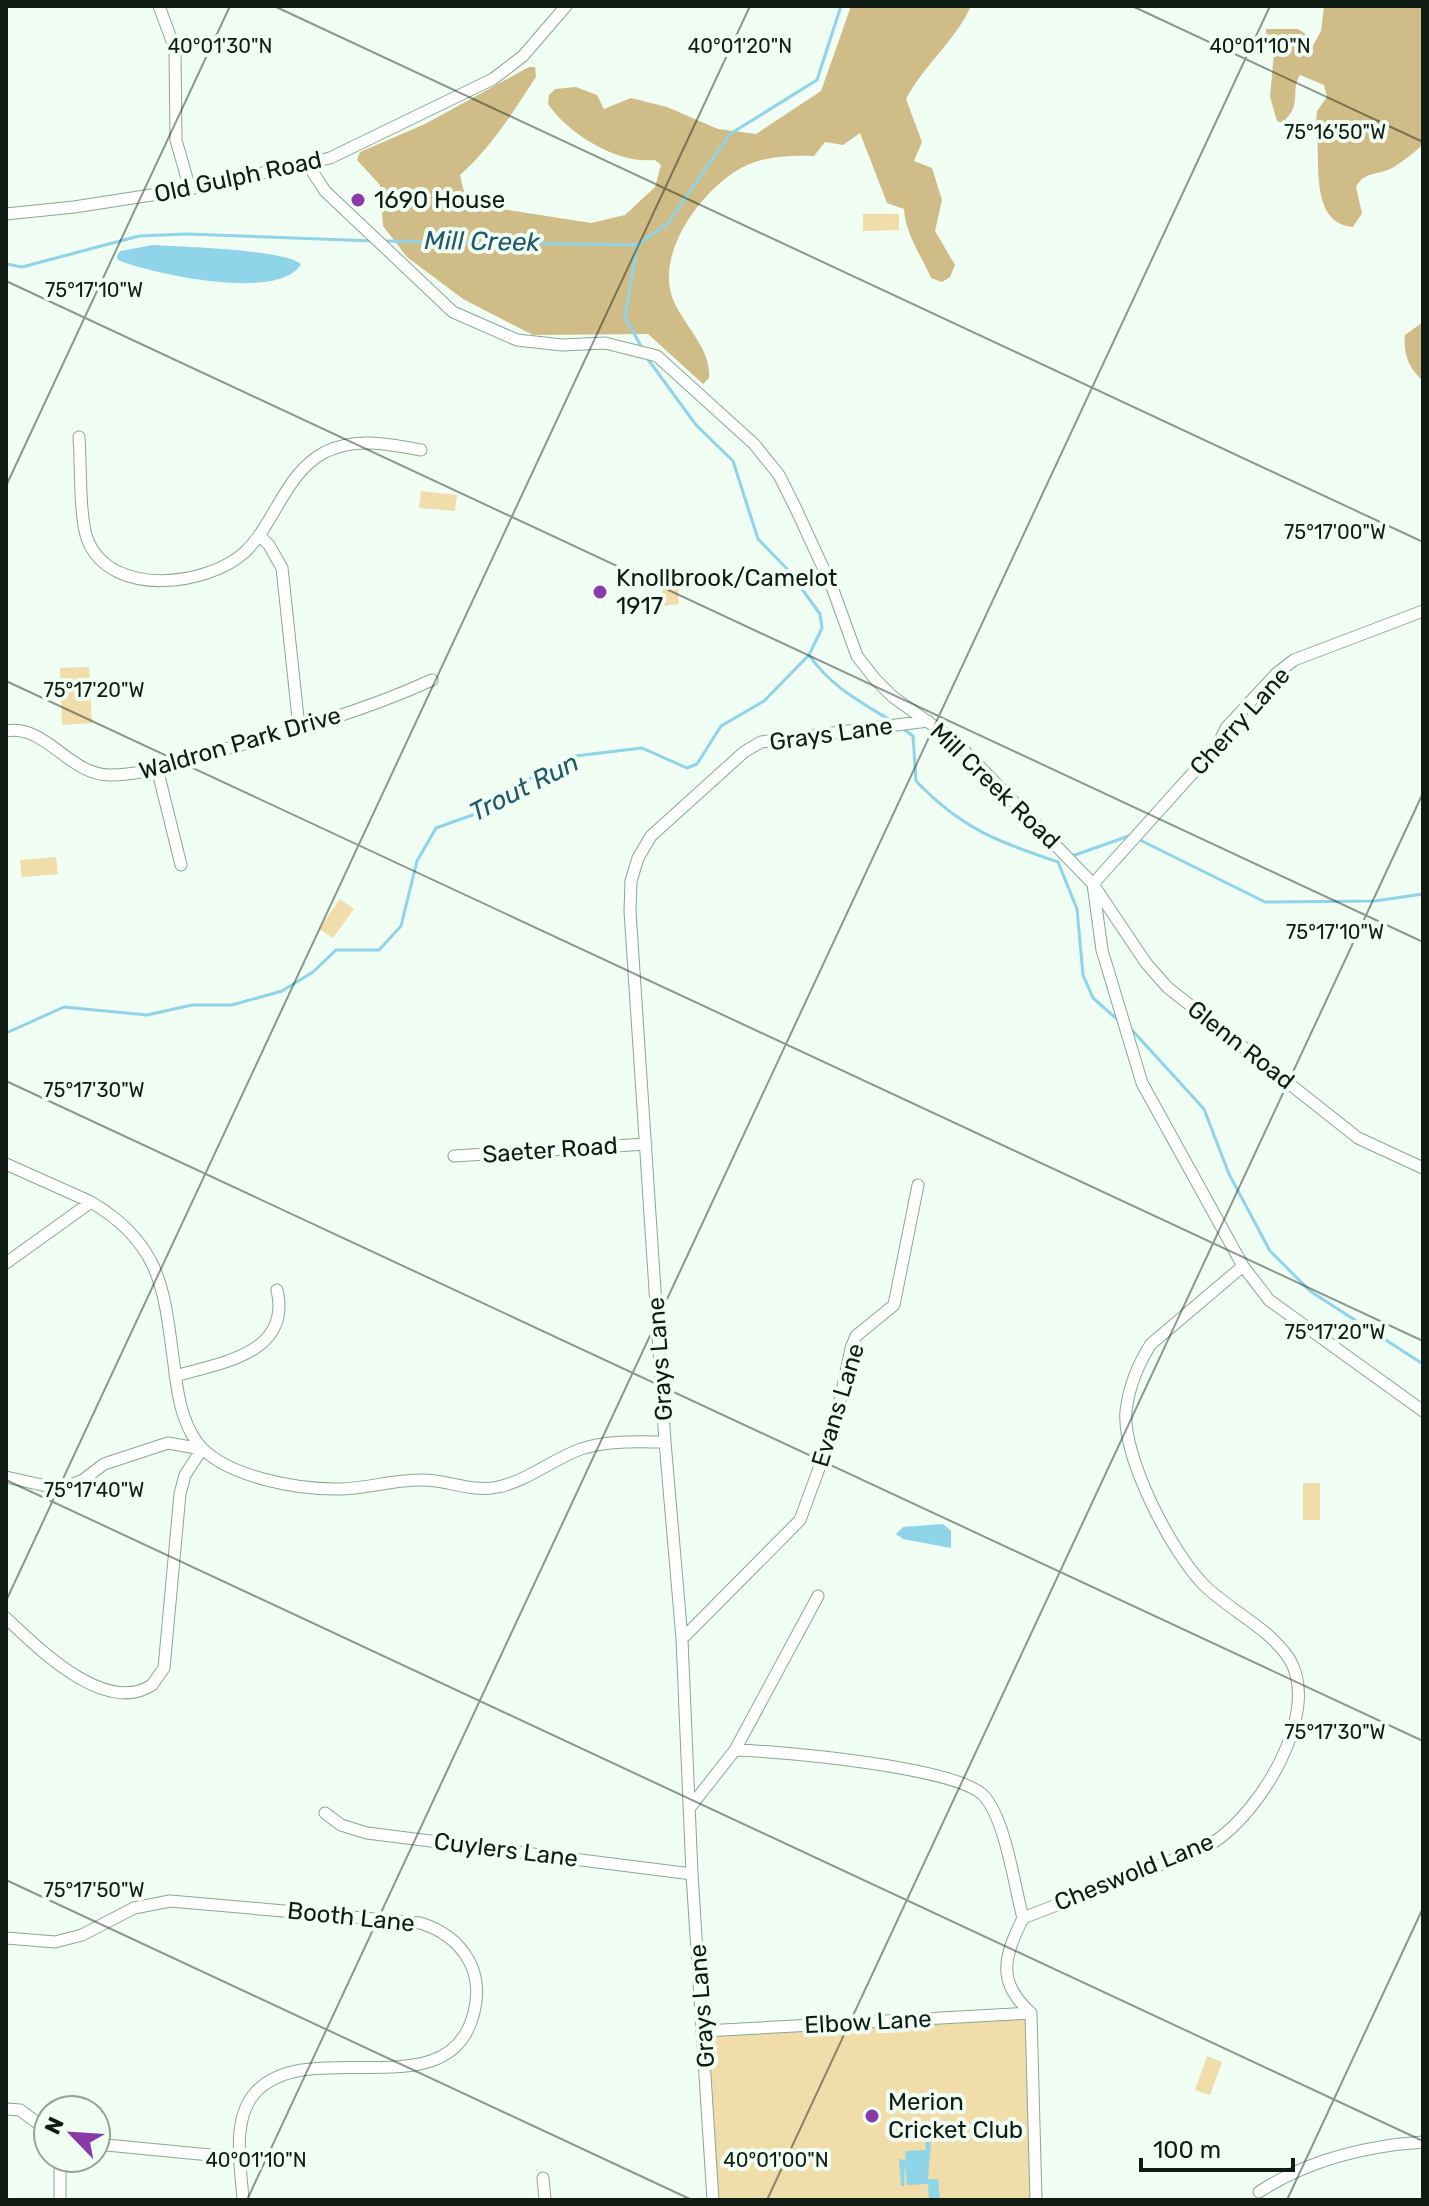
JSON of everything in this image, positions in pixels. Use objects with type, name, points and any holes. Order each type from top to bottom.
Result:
[{"type":"street","points":[[159,6],[175,49],[176,140],[190,189]]},
{"type":"street","name":"Old Gulph Road","points":[[6,214],[190,189],[308,165],[344,152],[493,79],[523,56],[566,6]]},
{"type":"street","name":"Mill Creek Road","points":[[308,165],[325,191],[453,312],[486,329],[538,344],[605,343],[657,356],[754,444],[779,475],[832,587],[857,656],[893,697],[955,741],[1093,884]]},
{"type":"street","points":[[79,437],[88,541],[98,555],[123,573],[153,581],[207,573],[232,562],[259,535],[296,477],[322,454],[355,443],[421,450]]},
{"type":"street","points":[[259,535],[269,545],[282,568],[299,727]]},
{"type":"street","name":"Cherry Lane","points":[[1093,884],[1218,745],[1226,728],[1277,673],[1314,651],[1423,611]]},
{"type":"street","name":"Waldron Park Drive","points":[[6,731],[20,730],[35,735],[73,764],[100,774],[157,768],[299,727],[386,699],[432,680]]},
{"type":"street","name":"Grays Lane","points":[[713,2200],[692,1874],[682,1639],[665,1442],[630,911],[631,881],[638,858],[651,836],[744,752],[761,742],[928,721]]},
{"type":"street","points":[[157,768],[181,865]]},
{"type":"street","points":[[1093,884],[1102,950],[1142,1083],[1243,1266],[1269,1300],[1423,1411]]},
{"type":"street","name":"Glenn Road","points":[[1093,884],[1146,963],[1167,987],[1358,1138],[1423,1168]]},
{"type":"street","name":"Saeter Road","points":[[454,1156],[646,1144]]},
{"type":"street","points":[[6,1164],[91,1202],[125,1225],[153,1264],[163,1288],[181,1411],[202,1449]]},
{"type":"street","name":"Evans Lane","points":[[682,1639],[800,1520],[835,1425],[856,1336],[894,1305],[918,1185]]},
{"type":"street","points":[[6,1263],[91,1202]]},
{"type":"street","name":"Cheswold Lane","points":[[1031,2013],[1015,1998],[1007,1983],[1009,1950],[1023,1918],[1209,1844],[1239,1823],[1257,1804],[1280,1764],[1297,1700],[1298,1685],[1292,1664],[1280,1646],[1205,1586],[1188,1567],[1158,1512],[1128,1435],[1126,1413],[1140,1360],[1151,1344],[1243,1266]]},
{"type":"street","points":[[175,1376],[257,1350],[277,1324],[277,1290]]},
{"type":"street","points":[[6,1477],[60,1489],[83,1480],[104,1464],[168,1443],[202,1449],[239,1472],[319,1488],[345,1489],[422,1480],[486,1489],[505,1485],[582,1449],[611,1443],[665,1442]]},
{"type":"street","points":[[6,1618],[53,1660],[85,1681],[127,1692],[152,1685],[164,1668],[180,1494],[185,1475],[202,1449]]},
{"type":"street","points":[[691,1806],[735,1750],[818,1596]]},
{"type":"street","points":[[735,1750],[787,1751],[943,1777],[983,1794],[997,1818],[1023,1918]]},
{"type":"street","name":"Cuylers Lane","points":[[325,1813],[341,1825],[367,1833],[692,1874]]},
{"type":"street","name":"Booth Lane","points":[[6,1938],[55,1942],[82,1935],[134,1908],[170,1901],[420,1923],[444,1933],[457,1944],[469,1961],[477,1989],[472,2019],[453,2046],[425,2063],[404,2068],[301,2068],[274,2078],[255,2093],[241,2123],[243,2200]]},
{"type":"street","points":[[1031,2013],[1036,2200]]},
{"type":"street","name":"Elbow Lane","points":[[704,2031],[1031,2013]]},
{"type":"street","points":[[6,2109],[20,2110],[32,2119]]},
{"type":"street","points":[[1259,2192],[1287,2174],[1358,2150],[1423,2142]]},
{"type":"street","points":[[112,2146],[241,2158]]},
{"type":"street","points":[[60,2174],[60,2200]]},
{"type":"street","points":[[543,2178],[545,2200]]},
{"type":"shaded area","points":[[851,6],[971,6],[957,31],[906,99],[922,142],[914,161],[932,168],[942,200],[935,231],[955,265],[950,277],[942,282],[931,278],[910,235],[904,209],[887,203],[860,133],[843,145],[825,142],[814,156],[780,157],[747,165],[717,186],[690,216],[680,234],[669,271],[674,300],[705,355],[709,378],[703,384],[648,334],[533,335],[463,299],[407,257],[383,226],[380,185],[357,160],[360,152],[425,124],[529,67],[535,67],[536,77],[510,116],[482,153],[460,175],[464,192],[483,206],[591,223],[625,215],[655,187],[661,165],[655,160],[641,160],[610,152],[581,136],[548,104],[549,95],[555,89],[576,87],[597,95],[604,109],[631,98],[667,107],[718,129],[756,134],[821,91]]},
{"type":"shaded area","points":[[1324,6],[1423,6],[1423,144],[1394,167],[1360,182],[1356,187],[1362,213],[1353,227],[1338,223],[1323,201],[1316,123],[1317,111],[1327,97],[1324,85],[1300,75],[1293,110],[1282,123],[1277,121],[1270,97],[1274,53],[1267,43],[1266,29],[1298,29],[1307,35],[1304,42],[1311,49],[1321,31]]},
{"type":"shaded area","points":[[863,214],[899,214],[899,230],[863,231]]},
{"type":"shaded area","points":[[1423,322],[1423,381],[1408,361],[1405,335]]},
{"type":"shaded area","points":[[421,491],[457,495],[455,511],[419,508]]},
{"type":"shaded area","points":[[677,568],[679,604],[663,606],[661,569]]},
{"type":"shaded area","points":[[89,667],[92,723],[62,725],[60,668]]},
{"type":"shaded area","points":[[56,857],[58,874],[22,877],[20,860]]},
{"type":"shaded area","points":[[340,899],[354,909],[333,938],[319,929]]},
{"type":"shaded area","points":[[1303,1483],[1320,1483],[1320,1520],[1303,1520]]},
{"type":"shaded area","name":"Merion Cricket Club","points":[[1031,2013],[1036,2200],[714,2200],[704,2031]]},
{"type":"shaded area","points":[[1207,2056],[1222,2062],[1210,2095],[1195,2090]]},
{"type":"water","points":[[153,245],[254,252],[301,264],[289,275],[243,283],[185,277],[118,260],[120,251]]},
{"type":"water","points":[[943,1524],[951,1531],[951,1548],[903,1539],[896,1534],[903,1527]]},
{"type":"water","points":[[925,2142],[931,2142],[928,2179],[938,2179],[940,2199],[929,2199],[928,2184],[907,2185],[905,2164],[904,2186],[901,2186],[899,2159],[905,2160],[906,2151],[926,2150]]},
{"type":"waterway","name":"Mill Creek","points":[[385,241],[637,245],[667,224],[730,134],[817,80],[841,6]]},
{"type":"waterway","name":"Mill Creek","points":[[6,264],[22,267],[139,236],[187,234],[373,241]]},
{"type":"waterway","name":"Trout Run","points":[[637,245],[625,317],[642,348]]},
{"type":"waterway","name":"Trout Run","points":[[6,1033],[64,1007],[147,1015],[192,1005],[232,1005],[282,991],[313,972],[336,950],[379,950],[401,926],[417,861],[436,828],[478,813],[515,786],[575,756],[642,748],[687,768],[697,764],[721,726],[764,701],[809,655],[822,628],[820,614],[789,571],[758,539],[733,461],[696,425],[647,358]]},
{"type":"waterway","points":[[809,655],[837,685],[893,722]]},
{"type":"waterway","points":[[902,728],[913,736],[916,781],[949,811],[981,832],[1058,862],[1077,909],[1083,975],[1093,998],[1118,1020]]},
{"type":"waterway","points":[[1072,856],[1129,836]]},
{"type":"waterway","points":[[1140,840],[1265,902],[1375,901],[1423,894]]},
{"type":"waterway","points":[[1131,1029],[1204,1109],[1229,1174],[1270,1251],[1310,1291],[1423,1364]]},
{"type":"place","name":"1690 House","points":[[358,200]]},
{"type":"place","name":"Knollbrook/Camelot 1917","points":[[600,592]]},
{"type":"place","name":"Merion Cricket Club","points":[[872,2116]]}]
